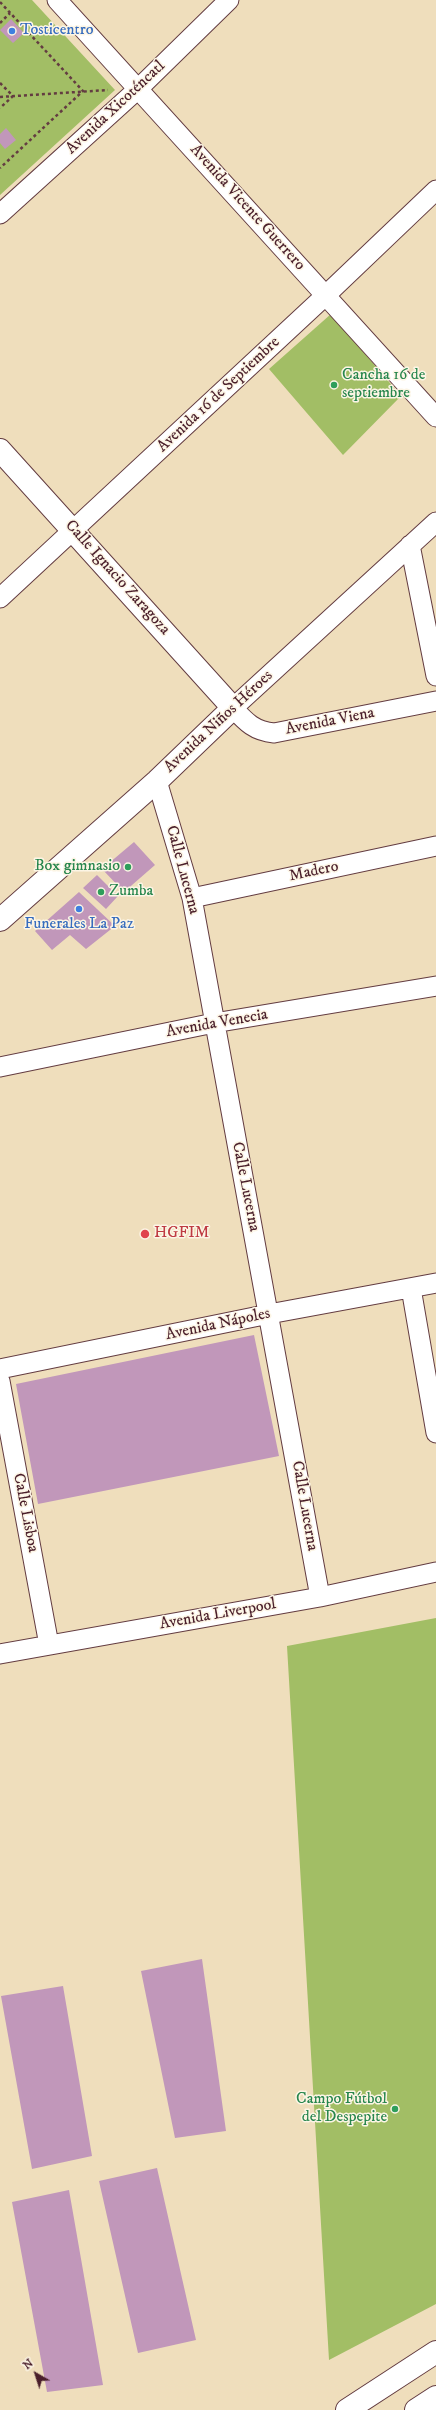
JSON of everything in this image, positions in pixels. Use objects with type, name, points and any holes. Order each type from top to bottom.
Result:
[{"type":"street","name":"Avenida Vicente Guerrero","points":[[57,0],[436,417]]},
{"type":"street","name":"Avenida Xicoténcatl","points":[[0,214],[138,89],[229,0]]},
{"type":"street","name":"Avenida 16 de Septiembre","points":[[0,598],[326,296],[436,190]]},
{"type":"street","name":"Calle Ignacio Zaragoza","points":[[0,450],[74,530],[233,708]]},
{"type":"street","name":"Avenida Niños Héroes","points":[[0,920],[157,781],[233,708],[436,522]]},
{"type":"street","points":[[410,545],[436,676]]},
{"type":"street","name":"Avenida Viena","points":[[233,708],[248,725],[261,732],[274,733],[436,701]]},
{"type":"street","name":"Calle Lucerna","points":[[157,781],[192,898],[320,1597]]},
{"type":"street","name":"Madero","points":[[192,898],[436,846]]},
{"type":"street","name":"Avenida Venecia","points":[[0,1067],[214,1023],[436,986]]},
{"type":"street","name":"Avenida Nápoles","points":[[0,1370],[268,1314],[436,1283]]},
{"type":"street","points":[[411,1288],[436,1433]]},
{"type":"street","name":"Calle Lisboa","points":[[0,1381],[49,1645]]},
{"type":"street","name":"Avenida Liverpool","points":[[0,1654],[320,1597],[436,1572]]},
{"type":"street","points":[[347,2410],[436,2352]]},
{"type":"street","points":[[416,2410],[436,2397]]},
{"type":"path","points":[[0,2],[83,91]]},
{"type":"path","points":[[0,23],[10,14]]},
{"type":"path","points":[[0,83],[13,96]]},
{"type":"path","points":[[0,97],[83,91]]},
{"type":"path","points":[[0,168],[83,91]]},
{"type":"path","points":[[0,108],[13,96]]},
{"type":"green space","points":[[0,0],[32,0],[115,90],[0,195]]},
{"type":"green space","name":"Cancha 16 de septiembre","points":[[331,314],[401,396],[343,455],[269,369]]},
{"type":"green space","points":[[436,1618],[436,2304],[329,2360],[287,1646]]},
{"type":"building","name":"Tosticentro","points":[[11,19],[24,33],[13,43],[0,30]]},
{"type":"building","points":[[6,128],[16,140],[5,149],[0,143],[0,134]]},
{"type":"building","name":"Box gimnasio","points":[[134,842],[155,865],[124,892],[102,869]]},
{"type":"building","name":"Zumba","points":[[97,875],[118,896],[106,909],[83,888]]},
{"type":"building","name":"Funerales La Paz","points":[[79,892],[115,926],[86,949],[70,935],[52,950],[35,931]]},
{"type":"building","points":[[254,1335],[279,1456],[38,1504],[16,1384]]},
{"type":"building","points":[[202,1959],[226,2131],[175,2138],[141,1971]]},
{"type":"building","points":[[63,1986],[92,2156],[32,2169],[1,1996]]},
{"type":"building","points":[[157,2168],[196,2340],[138,2353],[99,2181]]},
{"type":"building","points":[[69,2190],[103,2385],[47,2392],[12,2202]]},
{"type":"place","name":"Tosticentro","points":[[12,31]]},
{"type":"place","name":"Cancha 16 de septiembre","points":[[334,385]]},
{"type":"place","name":"Box gimnasio","points":[[128,867]]},
{"type":"place","name":"Zumba","points":[[101,892]]},
{"type":"place","name":"Funerales La Paz","points":[[79,909]]},
{"type":"place","name":"HGFIM","points":[[145,1234]]},
{"type":"place","name":"Campo Fútbol del Despepite","points":[[395,2109]]}]
